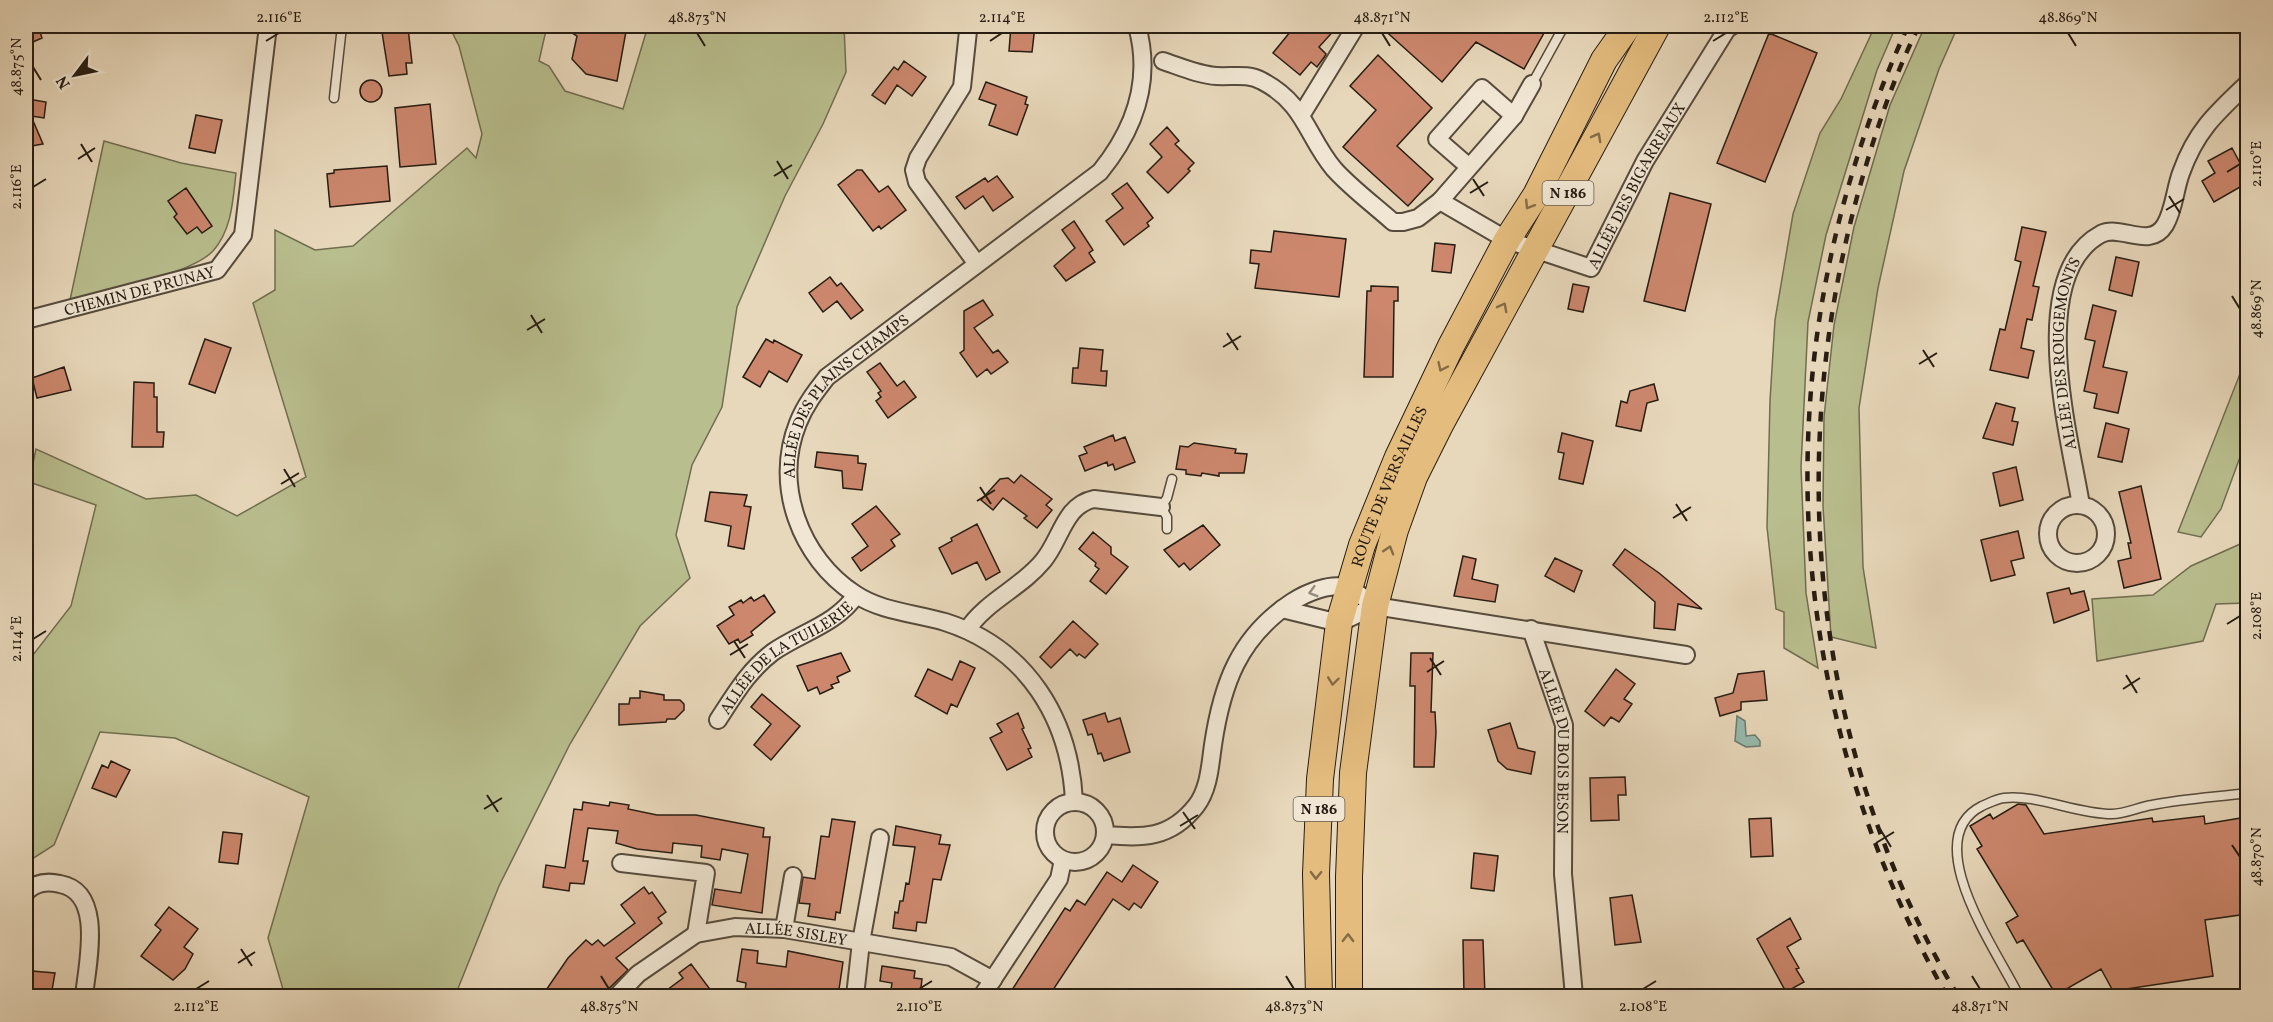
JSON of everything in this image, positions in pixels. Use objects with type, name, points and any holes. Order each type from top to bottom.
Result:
[{"type":"main road","name":"ROUTE DE VERSAILLES","points":[[1319,996],[1316,874],[1320,778],[1340,623],[1348,588],[1362,545],[1398,457],[1451,346],[1507,240],[1536,195],[1604,60],[1628,26]]},
{"type":"main road","name":"ROUTE DE VERSAILLES","points":[[1349,996],[1349,877],[1353,773],[1366,674],[1392,537],[1414,477],[1533,250],[1558,212],[1657,26]]},
{"type":"street","name":"CHEMIN DE PRUNAY","points":[[26,320],[217,270],[243,235],[268,26]]},
{"type":"street","name":"ALLÉE DES PLAINS CHAMPS","points":[[1074,801],[1072,772],[1066,743],[1044,698],[1020,667],[997,648],[967,630],[894,611],[856,595],[834,578],[815,557],[801,533],[795,515],[789,478],[791,451],[798,424],[810,399],[827,377],[1100,172],[1113,156],[1134,117],[1141,90],[1142,46],[1137,26]]},
{"type":"street","points":[[1302,114],[1356,26]]},
{"type":"street","name":"ALLÉE DES BIGARREAUX","points":[[1440,201],[1507,240],[1591,268],[1645,161],[1727,29],[1732,26]]},
{"type":"street","points":[[968,31],[962,87],[918,158],[914,170],[919,186],[977,264]]},
{"type":"street","points":[[1163,61],[1199,73],[1217,76],[1242,75],[1261,80],[1289,99],[1302,114],[1333,168],[1393,222],[1418,218],[1440,201],[1468,166],[1514,116],[1532,84]]},
{"type":"street","name":"ALLÉE DES ROUGEMONTS","points":[[2081,505],[2057,370],[2056,338],[2063,290],[2078,254],[2102,234],[2114,232],[2143,237],[2159,232],[2166,224],[2180,174],[2193,145],[2208,120],[2247,83]]},
{"type":"street","points":[[1468,166],[1437,139],[1482,88],[1514,116]]},
{"type":"street","points":[[967,630],[986,610],[1025,581],[1045,560],[1074,508],[1084,501],[1094,499],[1161,507]]},
{"type":"street","points":[[1105,835],[1141,838],[1162,833],[1182,821],[1197,805],[1208,780],[1218,716],[1233,667],[1267,619],[1305,594],[1329,588],[1348,588],[1380,607],[1531,629],[1686,656]]},
{"type":"street","name":"ALLÉE DE LA TUILERIE","points":[[718,720],[745,677],[761,662],[798,637],[829,621],[856,595]]},
{"type":"street","points":[[1282,609],[1340,623],[1380,607]]},
{"type":"street","name":"ALLÉE DU BOIS BESON","points":[[1531,629],[1564,725],[1563,874],[1574,996]]},
{"type":"street","points":[[1074,801],[1082,802],[1097,811],[1102,818],[1105,835],[1098,852],[1090,858],[1072,862],[1056,856],[1047,843],[1045,827],[1055,809],[1074,801]]},
{"type":"street","points":[[855,996],[861,942],[880,838]]},
{"type":"street","points":[[982,996],[1059,879],[1063,860]]},
{"type":"street","points":[[621,863],[706,873],[696,934]]},
{"type":"street","points":[[784,929],[793,876]]},
{"type":"street","points":[[26,892],[33,885],[49,882],[64,884],[77,892],[88,906],[90,933],[84,996]]},
{"type":"street","name":"ALLÉE SISLEY","points":[[617,996],[638,974],[696,934],[735,927],[784,929],[951,957],[993,980]]},
{"type":"lane","points":[[334,98],[342,26]]},
{"type":"lane","points":[[1532,84],[1564,26]]},
{"type":"lane","points":[[1167,529],[1167,517],[1161,507],[1167,498],[1172,479]]},
{"type":"lane","points":[[2019,996],[1972,906],[1959,872],[1956,850],[1962,822],[1975,810],[2003,798],[2020,798],[2088,813],[2115,814],[2151,805],[2247,793]]},
{"type":"green space","points":[[449,26],[547,26],[539,61],[549,66],[565,91],[623,109],[648,26],[844,26],[846,72],[823,124],[785,196],[737,307],[722,407],[692,465],[676,535],[690,578],[640,626],[570,744],[499,886],[455,996],[285,996],[268,938],[309,797],[175,738],[100,732],[54,845],[26,863],[26,664],[71,606],[96,505],[29,482],[36,449],[146,499],[196,495],[237,516],[306,477],[253,303],[275,290],[275,230],[315,250],[353,246],[467,148],[476,158],[482,134],[459,46]]},
{"type":"green space","points":[[1875,26],[1896,26],[1877,70],[1826,235],[1808,322],[1801,467],[1806,593],[1818,668],[1784,648],[1784,612],[1776,609],[1767,527],[1770,401],[1775,320],[1793,214],[1820,133],[1841,99]]},
{"type":"green space","points":[[1925,26],[1958,26],[1939,69],[1904,171],[1878,288],[1859,408],[1863,567],[1876,648],[1831,637],[1823,506],[1824,417],[1834,325],[1854,227],[1890,105]]},
{"type":"green space","points":[[104,141],[181,163],[236,173],[231,214],[219,243],[202,260],[167,275],[70,300]]},
{"type":"green space","points":[[2247,356],[2247,438],[2221,509],[2201,537],[2178,532]]},
{"type":"green space","points":[[2247,541],[2247,603],[2216,604],[2203,641],[2097,661],[2092,599],[2153,595],[2191,566]]},
{"type":"water","points":[[1737,716],[1745,721],[1746,736],[1755,735],[1760,741],[1760,746],[1746,747],[1735,741]]},
{"type":"building","points":[[26,26],[38,26],[42,38],[26,45]]},
{"type":"building","points":[[381,26],[408,28],[412,63],[406,63],[407,74],[389,76]]},
{"type":"building","points":[[561,26],[627,26],[617,81],[586,74],[572,59],[577,36]]},
{"type":"building","points":[[1011,26],[1035,26],[1032,52],[1009,51]]},
{"type":"building","points":[[1295,26],[1338,26],[1319,47],[1326,54],[1317,67],[1311,62],[1300,75],[1273,53]]},
{"type":"building","points":[[1380,26],[1532,26],[1544,33],[1524,69],[1476,42],[1442,82]]},
{"type":"building","points":[[1769,33],[1817,53],[1765,182],[1717,163]]},
{"type":"building","points":[[1378,55],[1432,108],[1397,146],[1433,179],[1408,206],[1343,147],[1376,110],[1350,86]]},
{"type":"building","points":[[904,61],[926,77],[912,96],[897,85],[885,104],[872,95],[894,67],[898,70]]},
{"type":"building","points":[[371,80],[381,87],[382,91],[375,101],[371,102],[361,95],[360,91],[367,81]]},
{"type":"building","points":[[986,82],[1027,97],[1025,104],[1028,105],[1017,135],[989,125],[996,105],[979,99]]},
{"type":"building","points":[[28,99],[46,102],[44,118],[31,116],[43,144],[26,147],[26,103],[27,106]]},
{"type":"building","points":[[430,104],[436,164],[400,167],[395,108]]},
{"type":"building","points":[[196,115],[222,120],[215,153],[189,148]]},
{"type":"building","points":[[1167,127],[1179,141],[1175,144],[1194,163],[1188,169],[1190,171],[1168,193],[1147,172],[1162,157],[1150,144]]},
{"type":"building","points":[[2232,148],[2247,176],[2247,183],[2214,202],[2202,181],[2215,173],[2208,161]]},
{"type":"building","points":[[387,166],[390,201],[330,207],[327,174],[334,173],[334,170]]},
{"type":"building","points":[[857,170],[862,170],[879,192],[888,186],[906,210],[881,229],[879,226],[873,231],[838,185]]},
{"type":"building","points":[[997,176],[1013,197],[993,211],[983,196],[965,209],[956,197],[985,178],[988,182]]},
{"type":"building","points":[[1127,183],[1153,218],[1147,223],[1149,226],[1124,245],[1106,221],[1123,208],[1112,194]]},
{"type":"building","points":[[186,188],[212,226],[202,233],[197,227],[187,234],[174,217],[177,214],[168,201]]},
{"type":"building","points":[[1670,193],[1711,204],[1685,311],[1644,301]]},
{"type":"building","points":[[1074,221],[1093,250],[1089,253],[1095,262],[1066,281],[1054,266],[1075,248],[1062,230]]},
{"type":"building","points":[[2022,227],[2046,232],[2033,286],[2039,287],[2032,320],[2027,319],[2021,348],[2034,351],[2028,378],[1990,370],[2000,329],[2005,330],[2021,262],[2015,260]]},
{"type":"building","points":[[1274,231],[1346,239],[1339,297],[1255,288],[1259,264],[1250,263],[1251,250],[1271,252]]},
{"type":"building","points":[[1435,243],[1455,245],[1451,273],[1432,271]]},
{"type":"building","points":[[2116,257],[2139,262],[2132,296],[2109,290]]},
{"type":"building","points":[[830,277],[837,286],[841,283],[863,310],[851,319],[837,301],[823,312],[809,293]]},
{"type":"building","points":[[1573,284],[1589,287],[1583,312],[1568,309]]},
{"type":"building","points":[[1371,286],[1398,287],[1398,301],[1394,301],[1393,377],[1364,377],[1367,291],[1371,291]]},
{"type":"building","points":[[983,300],[993,315],[974,328],[993,353],[998,350],[1008,362],[991,374],[987,369],[977,377],[960,353],[964,350],[964,311]]},
{"type":"building","points":[[2093,305],[2116,311],[2103,367],[2127,372],[2118,413],[2094,408],[2097,394],[2084,391],[2095,341],[2085,339]]},
{"type":"building","points":[[205,339],[231,348],[215,393],[189,384]]},
{"type":"building","points":[[766,339],[773,343],[774,340],[802,355],[787,382],[769,371],[760,387],[743,377]]},
{"type":"building","points":[[1080,348],[1103,350],[1101,371],[1107,371],[1106,386],[1072,383],[1073,368],[1078,368]]},
{"type":"building","points":[[880,363],[897,386],[904,381],[916,397],[888,418],[876,401],[881,397],[878,393],[881,391],[867,372]]},
{"type":"building","points":[[64,367],[71,390],[37,398],[32,378]]},
{"type":"building","points":[[134,382],[154,383],[154,397],[157,397],[157,432],[164,432],[163,447],[132,447]]},
{"type":"building","points":[[1654,384],[1658,400],[1647,403],[1641,431],[1616,426],[1621,401],[1627,403],[1630,391]]},
{"type":"building","points":[[1996,403],[2015,408],[2012,421],[2018,422],[2013,445],[1983,438]]},
{"type":"building","points":[[2106,423],[2129,429],[2122,462],[2098,457]]},
{"type":"building","points":[[1562,433],[1593,441],[1583,484],[1559,479],[1564,453],[1558,452]]},
{"type":"building","points":[[1113,435],[1115,441],[1125,437],[1135,462],[1115,470],[1113,464],[1108,466],[1107,462],[1085,471],[1079,456],[1087,453],[1084,447]]},
{"type":"building","points":[[1194,443],[1236,449],[1235,453],[1247,454],[1244,473],[1219,473],[1219,476],[1202,473],[1201,476],[1186,474],[1186,470],[1176,469],[1180,446],[1188,447]]},
{"type":"building","points":[[817,452],[858,456],[858,463],[866,464],[862,490],[843,488],[842,471],[815,467]]},
{"type":"building","points":[[2016,467],[2023,500],[2000,506],[1993,473]]},
{"type":"building","points":[[1021,475],[1052,499],[1046,505],[1052,510],[1037,528],[1024,518],[1027,516],[1003,498],[993,510],[981,500],[1000,479],[1008,478],[1014,483]]},
{"type":"building","points":[[2141,486],[2161,579],[2124,588],[2118,561],[2131,558],[2128,543],[2131,543],[2119,492]]},
{"type":"building","points":[[710,492],[747,495],[744,506],[751,507],[744,549],[728,546],[731,526],[705,521]]},
{"type":"building","points":[[876,506],[900,534],[891,540],[895,546],[861,571],[852,558],[868,546],[852,524]]},
{"type":"building","points":[[977,524],[1000,572],[986,580],[977,562],[952,574],[939,548],[952,541],[951,538]]},
{"type":"building","points":[[1203,525],[1220,545],[1190,570],[1184,563],[1179,567],[1164,550]]},
{"type":"building","points":[[2018,531],[2024,558],[2011,561],[2015,575],[1991,581],[1981,540]]},
{"type":"building","points":[[1093,532],[1111,547],[1111,554],[1128,567],[1106,594],[1090,581],[1099,569],[1095,566],[1096,563],[1079,549]]},
{"type":"building","points":[[1625,549],[1659,573],[1702,609],[1678,604],[1675,630],[1654,628],[1655,602],[1613,565]]},
{"type":"building","points":[[1463,556],[1476,559],[1472,579],[1498,585],[1495,602],[1454,596]]},
{"type":"building","points":[[1555,558],[1582,571],[1574,592],[1545,576]]},
{"type":"building","points":[[2069,588],[2071,594],[2084,591],[2089,610],[2054,623],[2047,593]]},
{"type":"building","points":[[764,595],[775,612],[751,632],[753,635],[740,643],[738,639],[729,644],[717,626],[734,615],[729,607],[741,600],[743,603],[751,597],[754,601]]},
{"type":"building","points":[[1073,621],[1098,644],[1085,658],[1079,654],[1077,656],[1070,649],[1051,668],[1040,657]]},
{"type":"building","points":[[841,653],[850,671],[837,677],[839,682],[831,685],[833,688],[820,694],[817,687],[808,691],[797,666]]},
{"type":"building","points":[[1411,653],[1433,653],[1431,712],[1435,712],[1434,767],[1414,767],[1415,686],[1410,686]]},
{"type":"building","points":[[960,661],[975,668],[957,707],[951,704],[947,714],[915,696],[928,669],[952,680]]},
{"type":"building","points":[[1616,669],[1635,684],[1624,699],[1632,704],[1619,722],[1611,717],[1604,726],[1585,711]]},
{"type":"building","points":[[1764,671],[1767,700],[1741,702],[1741,710],[1720,716],[1715,698],[1733,693],[1738,674]]},
{"type":"building","points":[[640,691],[664,695],[664,700],[680,700],[684,704],[684,710],[675,719],[667,719],[666,722],[619,725],[619,704],[629,704],[630,698],[640,698]]},
{"type":"building","points":[[762,694],[800,726],[771,760],[754,745],[771,724],[751,707]]},
{"type":"building","points":[[1018,713],[1032,757],[1007,770],[990,738],[1002,732],[997,724]]},
{"type":"building","points":[[1105,713],[1108,722],[1120,718],[1130,752],[1104,761],[1101,753],[1098,754],[1092,734],[1088,735],[1083,720]]},
{"type":"building","points":[[1510,723],[1518,748],[1535,752],[1531,774],[1507,769],[1498,761],[1488,730]]},
{"type":"building","points":[[111,761],[130,770],[116,797],[92,788],[102,765],[108,768]]},
{"type":"building","points":[[1625,777],[1626,795],[1618,795],[1619,820],[1591,821],[1590,778]]},
{"type":"building","points":[[583,802],[609,806],[610,802],[629,805],[628,809],[657,815],[696,815],[764,828],[763,837],[770,837],[762,913],[712,905],[715,889],[741,893],[748,854],[722,849],[720,860],[701,857],[702,846],[673,843],[672,853],[637,849],[616,843],[618,831],[588,828],[583,861],[588,861],[584,884],[570,883],[569,891],[543,887],[546,865],[565,868],[574,809],[582,810]]},
{"type":"building","points":[[2018,804],[2026,805],[2044,834],[2152,818],[2153,822],[2204,816],[2205,824],[2247,817],[2247,914],[2205,920],[2213,976],[2113,991],[2101,969],[2056,995],[2023,940],[2017,943],[2006,923],[2018,916],[1977,849],[1982,846],[1970,826],[1990,814],[1993,819]]},
{"type":"building","points":[[1771,818],[1773,856],[1751,857],[1749,819]]},
{"type":"building","points":[[832,819],[855,822],[840,913],[836,912],[835,920],[808,916],[810,904],[799,903],[803,877],[815,879],[821,836],[829,837]]},
{"type":"building","points":[[896,826],[941,835],[939,844],[950,845],[941,880],[933,879],[926,923],[917,922],[916,931],[893,928],[895,912],[898,913],[900,901],[903,901],[906,883],[909,884],[915,847],[893,845]]},
{"type":"building","points":[[223,832],[242,834],[238,864],[219,862]]},
{"type":"building","points":[[1474,853],[1498,856],[1494,891],[1471,888]]},
{"type":"building","points":[[1133,865],[1158,882],[1141,908],[1134,903],[1129,910],[1113,899],[1049,996],[1008,996],[1065,908],[1070,911],[1077,900],[1085,905],[1107,872],[1122,882]]},
{"type":"building","points":[[644,887],[649,894],[652,892],[666,912],[658,918],[662,923],[616,958],[628,970],[601,996],[542,996],[568,958],[586,940],[592,945],[598,940],[604,946],[635,923],[621,905]]},
{"type":"building","points":[[1632,895],[1641,942],[1615,945],[1610,898]]},
{"type":"building","points":[[169,907],[198,929],[184,947],[193,954],[185,969],[173,980],[141,956],[161,930],[155,925]]},
{"type":"building","points":[[1790,918],[1801,939],[1787,947],[1804,982],[1786,992],[1757,939]]},
{"type":"building","points":[[1463,940],[1483,940],[1485,996],[1464,996]]},
{"type":"building","points":[[742,949],[758,951],[757,963],[786,967],[788,951],[843,962],[838,996],[763,996],[764,994],[745,991],[746,983],[737,981]]},
{"type":"building","points":[[691,964],[715,996],[659,996],[683,978],[679,973]]},
{"type":"building","points":[[882,966],[915,971],[914,978],[922,979],[920,996],[890,996],[892,983],[880,981]]},
{"type":"building","points":[[32,971],[55,973],[51,996],[26,996],[26,982],[31,983]]},
{"type":"railway","points":[[1908,26],[1861,146],[1828,269],[1811,392],[1808,516],[1821,639],[1848,761],[1890,880],[1947,996]]},
{"type":"railway","points":[[1919,26],[1892,89],[1870,153],[1857,197],[1834,299],[1822,402],[1819,505],[1826,607],[1844,708],[1871,807],[1909,904],[1958,996]]}]
